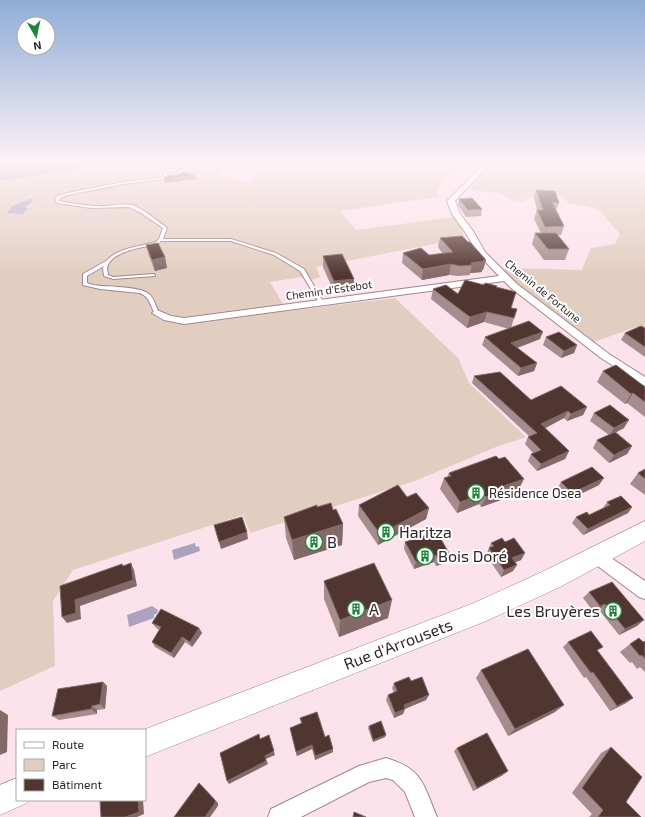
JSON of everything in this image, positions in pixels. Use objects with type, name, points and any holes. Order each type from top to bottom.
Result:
[{"type":"main road","name":"Rue d'Arrousets","points":[[146,743],[478,613],[537,587],[645,530]]},
{"type":"main road","points":[[0,800],[16,793]]},
{"type":"street","name":"Chemin de Fortune","points":[[453,200],[451,202],[456,214],[469,230],[482,253],[506,278],[596,349],[645,382]]},
{"type":"street","name":"Chemin d'Estebot","points":[[157,313],[168,318],[184,321],[506,278]]},
{"type":"street","points":[[596,556],[645,592]]},
{"type":"street","points":[[279,817],[366,773],[386,768],[399,772],[413,785],[426,817]]},
{"type":"lane","points":[[57,200],[58,202],[82,206],[128,206],[135,208],[165,228],[160,240],[157,243],[119,252],[107,262],[85,275],[84,284],[91,287],[136,291],[146,294],[151,300],[157,313]]},
{"type":"lane","points":[[160,240],[231,240],[276,254],[302,270],[322,303]]},
{"type":"lane","points":[[107,262],[104,271],[106,276],[114,278],[153,275]]},
{"type":"green space","points":[[0,200],[415,200],[340,211],[356,230],[454,217],[459,223],[465,238],[316,267],[320,277],[312,280],[307,276],[270,282],[287,311],[395,298],[458,358],[469,383],[526,437],[496,447],[415,481],[250,533],[243,515],[73,570],[53,601],[55,666],[0,691]]},
{"type":"green space","points":[[514,200],[526,200],[523,202]]},
{"type":"green space","points":[[565,200],[645,200],[645,330],[636,327],[591,343],[504,275],[505,268],[582,270],[591,248],[615,244],[620,234],[598,209],[569,203]]},
{"type":"shaded area","points":[[27,200],[34,200],[25,207],[28,209],[22,214],[7,213],[12,206]]},
{"type":"shaded area","points":[[195,543],[196,547],[199,546],[200,551],[174,560],[172,550]]},
{"type":"shaded area","points":[[152,606],[158,610],[154,615],[154,618],[129,627],[127,615]]},
{"type":"building","points":[[460,200],[474,200],[482,209],[468,210]]},
{"type":"building","points":[[540,200],[558,200],[559,203],[552,202],[564,226],[545,227],[537,210],[543,210]]},
{"type":"building","points":[[535,233],[556,233],[569,249],[548,249]]},
{"type":"building","points":[[462,236],[470,242],[486,260],[483,260],[485,261],[471,263],[472,265],[460,266],[451,264],[423,269],[403,253],[421,248],[429,255],[453,252],[440,238]]},
{"type":"building","points":[[158,243],[165,257],[152,260],[146,245]]},
{"type":"building","points":[[342,254],[354,279],[334,281],[323,256]]},
{"type":"building","points":[[465,280],[484,285],[485,283],[516,292],[511,308],[517,309],[514,318],[487,312],[470,317],[433,289],[446,285],[458,294]]},
{"type":"building","points":[[529,321],[543,332],[511,343],[537,363],[521,368],[485,337]]},
{"type":"building","points":[[641,326],[645,328],[645,347],[625,333]]},
{"type":"building","points":[[559,332],[577,345],[564,351],[546,337]]},
{"type":"building","points":[[616,365],[645,387],[645,402],[633,393],[631,394],[603,371]]},
{"type":"building","points":[[500,372],[531,400],[561,386],[587,407],[571,414],[568,411],[541,424],[569,451],[541,464],[531,454],[541,450],[528,437],[537,433],[474,376]]},
{"type":"building","points":[[610,405],[629,420],[614,428],[594,413]]},
{"type":"building","points":[[615,432],[632,446],[614,455],[597,440]]},
{"type":"building","points":[[496,456],[499,459],[505,457],[524,479],[504,486],[506,489],[486,497],[483,494],[460,502],[444,478],[451,476],[449,473]]},
{"type":"building","points":[[592,467],[604,478],[572,493],[561,482]]},
{"type":"building","points":[[645,469],[645,479],[638,473]]},
{"type":"building","points":[[398,485],[407,497],[416,493],[429,508],[380,534],[359,505]]},
{"type":"building","points":[[621,496],[632,507],[588,529],[576,517],[587,512],[589,515],[610,505],[607,502]]},
{"type":"building","points":[[331,503],[333,510],[336,509],[343,524],[292,540],[284,517],[317,505],[317,507]]},
{"type":"building","points":[[242,517],[247,532],[219,542],[214,525]]},
{"type":"building","name":"Bois Doré","points":[[437,532],[450,555],[438,559],[436,555],[416,562],[405,542]]},
{"type":"building","points":[[502,538],[505,542],[514,538],[525,553],[512,558],[517,565],[504,570],[489,548],[494,546],[491,543]]},
{"type":"building","points":[[131,563],[133,580],[75,600],[76,613],[62,617],[60,586],[122,564],[123,566]]},
{"type":"building","points":[[374,563],[392,600],[340,620],[324,581]]},
{"type":"building","points":[[612,582],[644,620],[625,629],[605,604],[600,606],[589,592]]},
{"type":"building","points":[[161,609],[199,628],[190,642],[182,637],[171,653],[152,642],[161,627],[152,623]]},
{"type":"building","points":[[591,631],[603,647],[597,650],[633,698],[617,706],[593,672],[591,673],[568,642]]},
{"type":"building","points":[[639,638],[643,642],[645,641],[645,659],[642,655],[640,656],[630,644]]},
{"type":"building","points":[[528,649],[564,705],[515,729],[481,670]]},
{"type":"building","points":[[409,677],[411,681],[422,677],[429,695],[404,705],[405,709],[395,713],[388,695],[397,691],[394,683]]},
{"type":"building","points":[[103,682],[100,704],[92,706],[91,709],[52,716],[58,689]]},
{"type":"building","points":[[317,712],[325,737],[329,735],[333,749],[315,756],[312,745],[296,752],[290,728],[302,723],[300,718]]},
{"type":"building","points":[[381,721],[386,735],[373,740],[369,726]]},
{"type":"building","points":[[487,733],[508,771],[477,788],[457,748]]},
{"type":"building","points":[[259,734],[260,739],[269,735],[274,751],[265,756],[266,761],[227,781],[220,753]]},
{"type":"building","points":[[611,747],[642,777],[626,802],[641,817],[598,817],[603,810],[582,788]]},
{"type":"building","points":[[199,783],[215,800],[215,803],[205,817],[174,817]]},
{"type":"building","points":[[100,801],[138,801],[139,812],[125,817],[101,817]]},
{"type":"building","points":[[354,812],[366,817],[353,817]]},
{"type":"place","name":"Résidence Osea","points":[[476,493]]},
{"type":"place","name":"Haritza","points":[[386,532]]},
{"type":"place","name":"B","points":[[314,542]]},
{"type":"place","name":"Bois Doré","points":[[425,556]]},
{"type":"place","name":"A","points":[[356,609]]},
{"type":"place","name":"Les Bruyères","points":[[613,611]]}]
